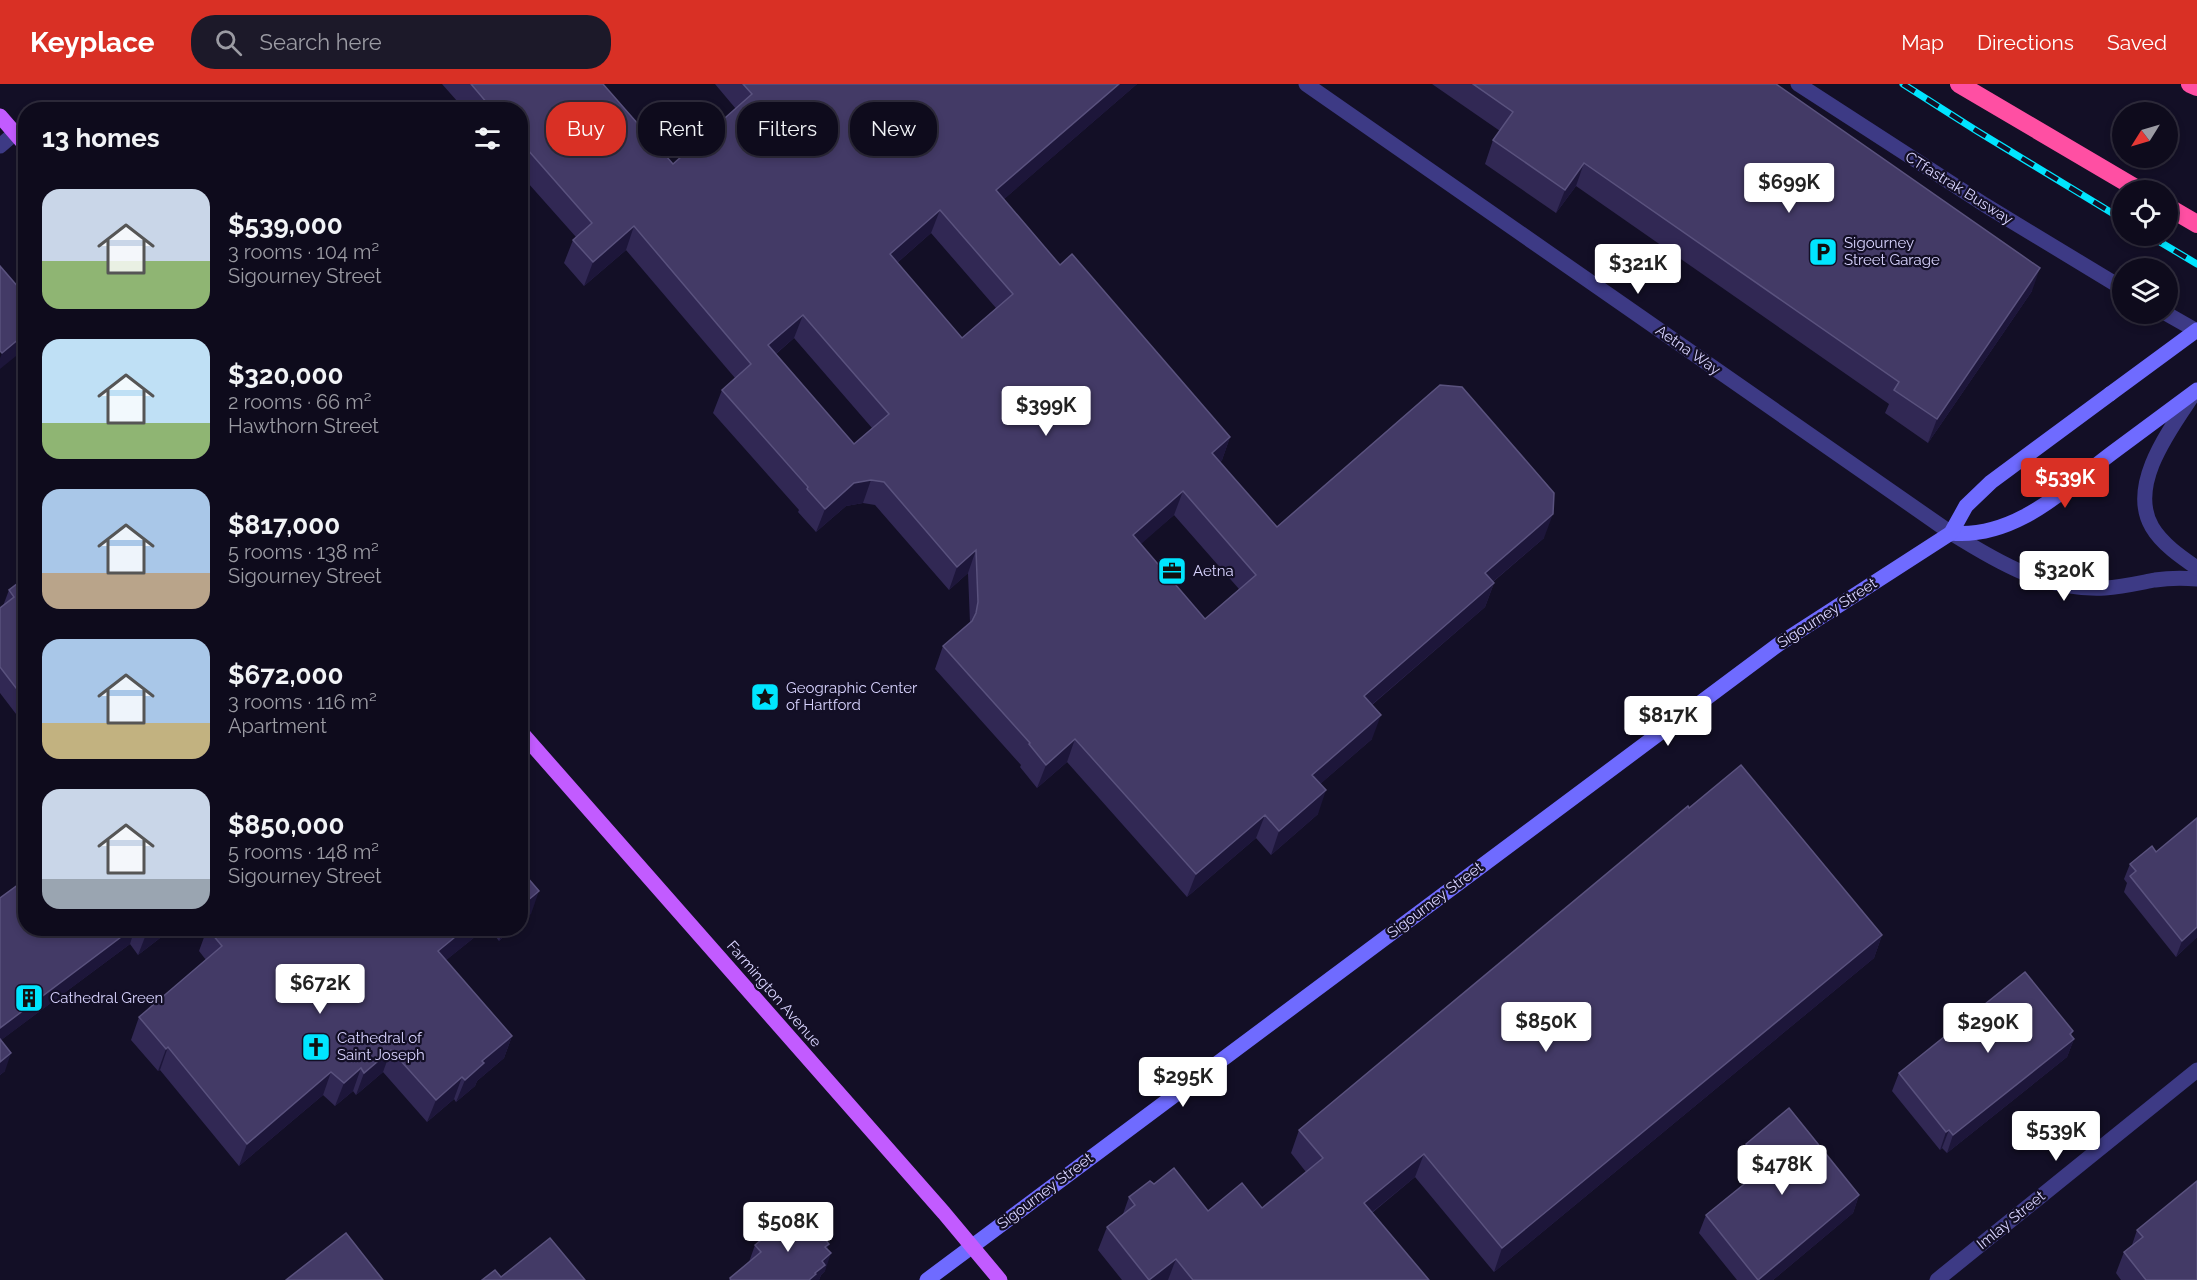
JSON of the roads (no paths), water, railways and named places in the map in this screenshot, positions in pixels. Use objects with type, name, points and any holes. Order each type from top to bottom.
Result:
[{"type":"highway","points":[[1959,84],[2122,180]]},
{"type":"highway","points":[[2190,84],[2197,87]]},
{"type":"highway","points":[[2178,213],[2197,224]]},
{"type":"main road","points":[[0,116],[18,137]]},
{"type":"main road","name":"Sigourney Street","points":[[927,1280],[1779,644],[1951,533],[1966,506],[1990,482],[2197,330]]},
{"type":"main road","points":[[1951,533],[1989,531],[2033,513],[2196,391]]},
{"type":"main road","name":"Farmington Avenue","points":[[528,740],[972,1245],[1000,1280]]},
{"type":"street","name":"Aetna Way","points":[[1306,84],[1951,533],[1998,562],[2043,580],[2069,586],[2107,588],[2157,580],[2197,579]]},
{"type":"street","name":"CTfastrak Busway","points":[[1798,84],[1994,211],[2112,282]]},
{"type":"street","points":[[0,146],[15,133]]},
{"type":"street","points":[[2178,320],[2197,330]]},
{"type":"street","points":[[2196,391],[2157,454],[2145,490],[2146,512],[2153,528],[2164,542],[2197,568]]},
{"type":"street","name":"Imlay Street","points":[[1937,1280],[2197,1070]]},
{"type":"railway","points":[[1903,84],[2112,213]]},
{"type":"railway","points":[[2167,246],[2197,264]]},
{"type":"place","name":"Sigourney Street Garage","points":[[1823,252]]},
{"type":"place","name":"Aetna","points":[[1172,571]]},
{"type":"place","name":"Geographic Center of Hartford","points":[[765,697]]},
{"type":"place","name":"Cathedral Green","points":[[29,998]]},
{"type":"place","name":"Cathedral of Saint Joseph","points":[[316,1047]]}]
